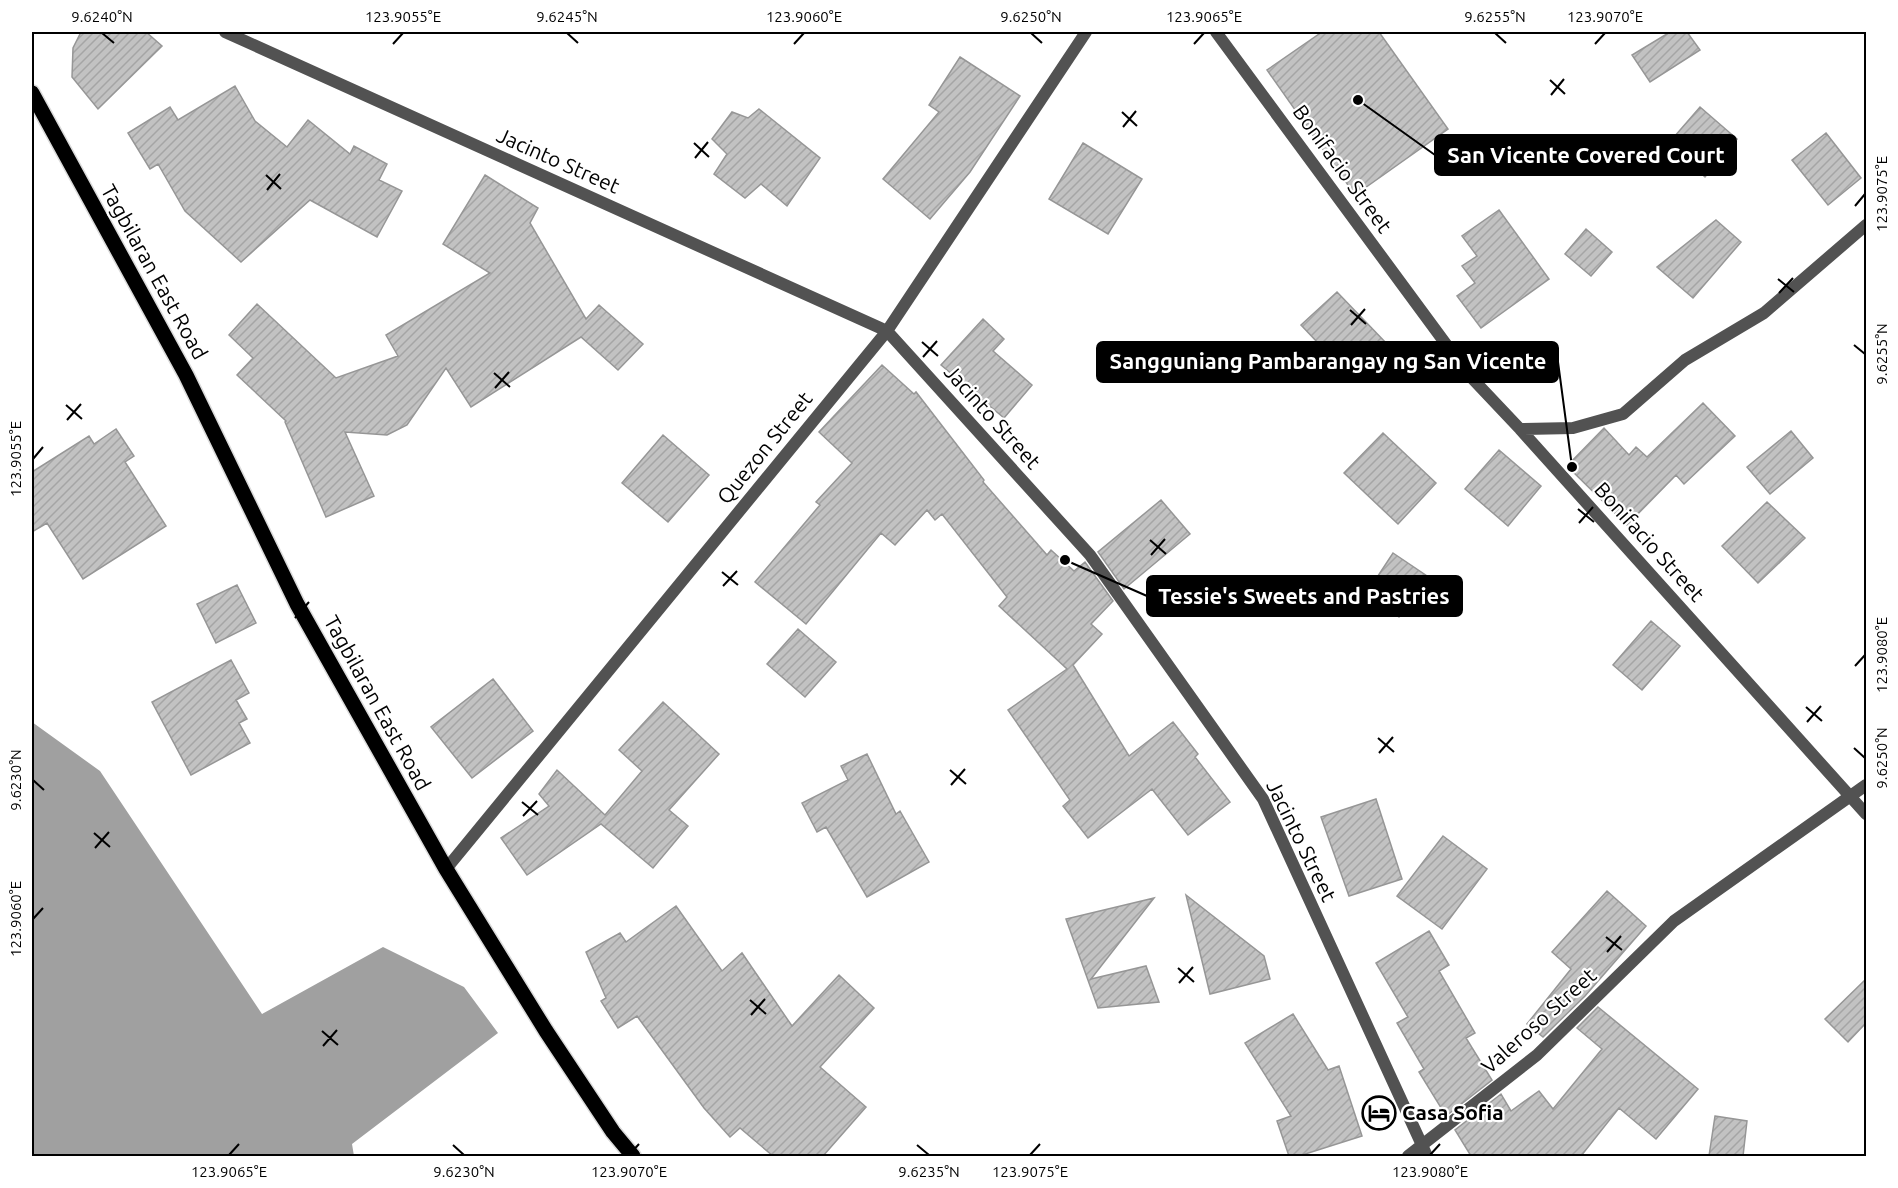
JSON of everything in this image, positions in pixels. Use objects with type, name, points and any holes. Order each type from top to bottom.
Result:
[{"type":"main road","name":"Tagbilaran East Road","points":[[32,93],[186,375],[297,604],[446,869],[552,1040],[613,1132],[633,1156]]},
{"type":"street","name":"Jacinto Street","points":[[225,32],[887,331],[1090,555],[1263,799],[1424,1151]]},
{"type":"street","name":"Quezon Street","points":[[446,869],[887,331],[1086,32]]},
{"type":"street","name":"Bonifacio Street","points":[[1216,32],[1468,374],[1866,814]]},
{"type":"street","points":[[1520,429],[1573,428],[1623,414],[1685,360],[1764,313],[1866,225]]},
{"type":"street","name":"Valeroso Street","points":[[1408,1156],[1424,1151],[1537,1055],[1674,921],[1866,785]]},
{"type":"shaded area","points":[[32,722],[100,771],[262,1014],[383,947],[464,987],[498,1033],[352,1144],[354,1156],[32,1156]]},
{"type":"building","points":[[81,32],[146,32],[162,46],[98,109],[72,77],[73,48]]},
{"type":"building","points":[[1322,32],[1379,32],[1448,129],[1355,195],[1267,70]]},
{"type":"building","points":[[1670,32],[1687,32],[1700,50],[1650,82],[1632,55]]},
{"type":"building","points":[[960,57],[1020,96],[970,172],[930,219],[883,179],[939,112],[929,105]]},
{"type":"building","points":[[235,86],[255,121],[287,147],[308,120],[350,154],[354,146],[387,164],[379,180],[402,191],[377,237],[310,200],[241,262],[185,211],[158,164],[150,169],[128,133],[170,107],[178,120]]},
{"type":"building","points":[[1700,107],[1737,139],[1705,177],[1668,144]]},
{"type":"building","points":[[759,109],[820,158],[787,206],[761,184],[745,198],[714,174],[727,154],[712,139],[732,112],[748,118]]},
{"type":"building","points":[[1826,133],[1861,178],[1828,205],[1792,160]]},
{"type":"building","points":[[1083,143],[1142,179],[1108,234],[1049,199]]},
{"type":"building","points":[[485,175],[538,208],[530,223],[586,319],[599,305],[643,344],[618,370],[581,337],[471,407],[446,368],[407,425],[387,435],[345,432],[374,496],[326,517],[286,421],[237,375],[253,358],[229,335],[257,304],[336,378],[398,356],[386,335],[490,273],[443,244]]},
{"type":"building","points":[[1499,210],[1549,279],[1481,328],[1457,296],[1475,283],[1462,266],[1477,256],[1462,236]]},
{"type":"building","points":[[1716,220],[1741,242],[1693,298],[1657,267]]},
{"type":"building","points":[[1586,229],[1612,252],[1591,276],[1565,254]]},
{"type":"building","points":[[1337,292],[1388,345],[1352,379],[1301,325]]},
{"type":"building","points":[[983,319],[1004,339],[993,351],[1032,385],[1004,418],[941,365]]},
{"type":"building","points":[[882,365],[914,394],[916,392],[984,480],[983,482],[1047,555],[1051,550],[1074,571],[1085,562],[1113,601],[1091,624],[1102,634],[1073,665],[1129,756],[1173,722],[1198,754],[1195,757],[1230,802],[1188,835],[1152,789],[1088,838],[1063,806],[1070,800],[1008,710],[1067,669],[999,606],[1007,597],[942,514],[935,520],[927,510],[895,545],[881,533],[806,624],[755,582],[820,505],[816,502],[852,463],[819,432]]},
{"type":"building","points":[[1703,403],[1735,436],[1684,484],[1676,475],[1627,525],[1567,466],[1604,428],[1629,455],[1636,447],[1647,457]]},
{"type":"building","points":[[116,429],[134,456],[125,462],[166,526],[83,579],[47,523],[32,532],[32,472],[89,436],[94,444]]},
{"type":"building","points":[[1791,431],[1813,458],[1770,494],[1747,467]]},
{"type":"building","points":[[1383,433],[1436,483],[1398,524],[1344,473]]},
{"type":"building","points":[[663,435],[709,475],[668,522],[622,483]]},
{"type":"building","points":[[1499,450],[1541,486],[1508,526],[1465,489]]},
{"type":"building","points":[[1161,500],[1190,534],[1124,589],[1098,552]]},
{"type":"building","points":[[1767,502],[1805,538],[1758,583],[1722,546]]},
{"type":"building","points":[[1393,553],[1427,576],[1399,617],[1366,594]]},
{"type":"building","points":[[237,585],[256,623],[216,643],[197,604]]},
{"type":"building","points":[[1651,621],[1680,646],[1642,690],[1613,665]]},
{"type":"building","points":[[798,629],[836,662],[805,697],[767,664]]},
{"type":"building","points":[[231,660],[249,693],[236,700],[247,719],[239,723],[250,743],[191,775],[152,702]]},
{"type":"building","points":[[493,679],[533,731],[472,778],[431,727]]},
{"type":"building","points":[[663,702],[719,754],[669,810],[688,826],[653,868],[601,824],[527,875],[501,838],[549,806],[539,794],[557,770],[605,815],[642,771],[619,750]]},
{"type":"building","points":[[867,754],[896,814],[900,811],[929,862],[867,897],[826,827],[817,832],[802,803],[848,780],[841,766]]},
{"type":"building","points":[[1376,799],[1402,879],[1349,896],[1321,817]]},
{"type":"building","points":[[1443,836],[1487,869],[1442,929],[1397,896]]},
{"type":"building","points":[[1607,891],[1646,926],[1585,996],[1543,1037],[1527,1024],[1571,969],[1552,952]]},
{"type":"building","points":[[1186,895],[1264,956],[1270,979],[1210,994]]},
{"type":"building","points":[[1154,898],[1091,979],[1146,966],[1159,1002],[1098,1008],[1066,919]]},
{"type":"building","points":[[676,906],[722,971],[742,953],[792,1026],[839,975],[874,1008],[820,1067],[866,1107],[823,1156],[773,1156],[740,1128],[730,1137],[704,1108],[637,1016],[618,1028],[601,1001],[606,998],[586,952],[620,933],[626,942]]},
{"type":"building","points":[[1429,931],[1449,965],[1439,971],[1475,1033],[1466,1038],[1492,1080],[1446,1116],[1419,1072],[1424,1069],[1397,1023],[1408,1017],[1376,963]]},
{"type":"building","points":[[1866,979],[1866,1023],[1848,1042],[1825,1019]]},
{"type":"building","points":[[1598,1007],[1698,1089],[1656,1139],[1619,1108],[1581,1156],[1471,1156],[1455,1130],[1501,1094],[1511,1111],[1539,1091],[1553,1109],[1602,1049],[1577,1028]]},
{"type":"building","points":[[1293,1014],[1328,1070],[1339,1066],[1362,1136],[1299,1156],[1289,1156],[1277,1121],[1291,1116],[1245,1043]]},
{"type":"building","points":[[1715,1116],[1747,1121],[1743,1156],[1709,1156]]},
{"type":"place","name":"San Vicente Covered Court","points":[[1358,100]]},
{"type":"place","name":"Sangguniang Pambarangay ng San Vicente","points":[[1572,467]]},
{"type":"place","name":"Tessie's Sweets and Pastries","points":[[1065,560]]},
{"type":"place","name":"Casa Sofia","points":[[1379,1113]]}]
